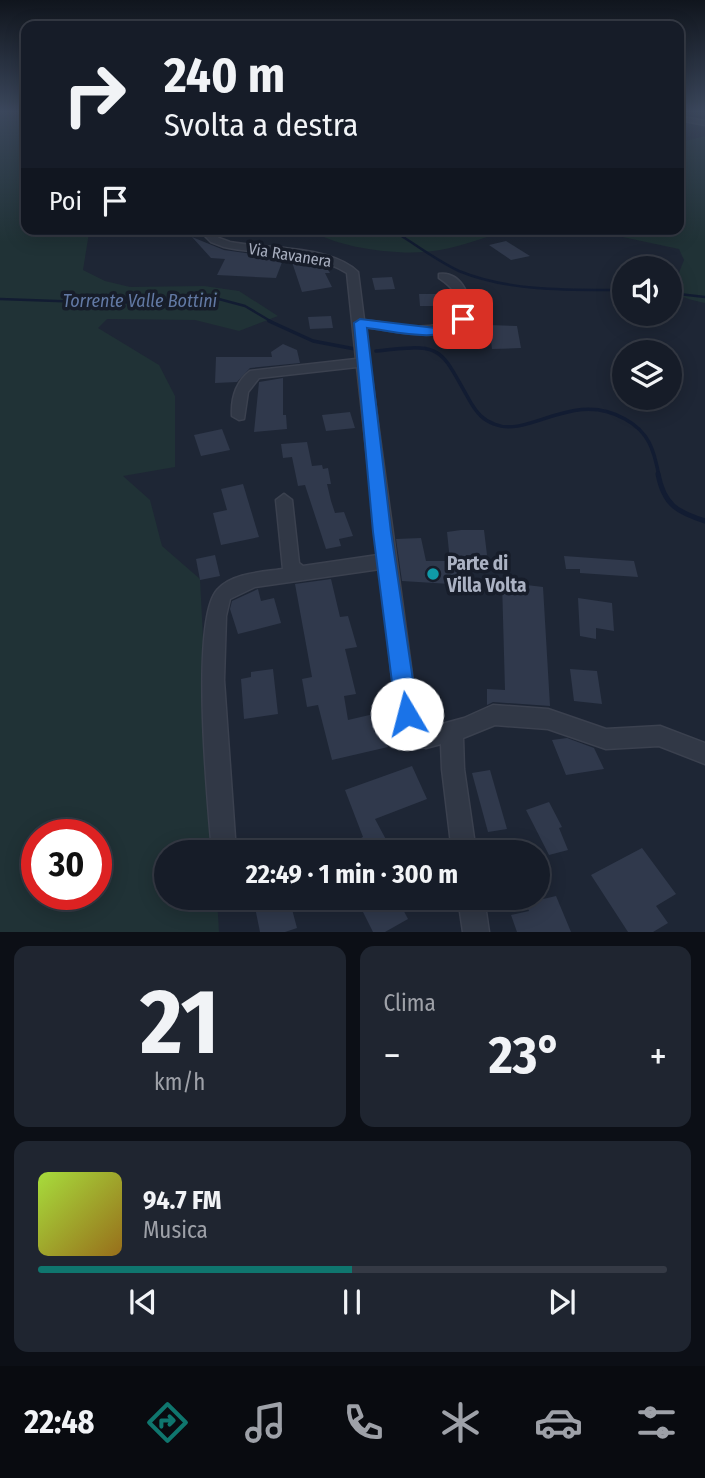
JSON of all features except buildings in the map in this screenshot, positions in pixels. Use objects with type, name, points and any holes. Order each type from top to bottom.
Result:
[{"type":"street","name":"Via Ravanera","points":[[210,235],[215,240],[251,251],[317,258],[346,267],[352,272],[407,714],[426,738],[452,732]]},
{"type":"street","points":[[360,323],[423,332],[452,327],[463,319],[466,301],[458,285],[443,276]]},
{"type":"street","points":[[239,416],[243,387],[248,377],[255,373],[361,353]]},
{"type":"street","points":[[284,500],[289,566],[301,574]]},
{"type":"street","points":[[224,840],[215,615],[223,595],[236,586],[254,580],[386,561]]},
{"type":"street","points":[[462,840],[453,769],[452,732],[493,715],[548,719],[606,739],[660,736],[704,756]]},
{"type":"street","points":[[473,910],[476,932]]},
{"type":"shaded area","points":[[0,155],[21,155],[21,235],[89,235],[83,270],[105,281],[130,287],[204,286],[239,291],[278,316],[239,331],[195,320],[107,319],[98,328],[159,365],[175,396],[175,467],[123,476],[150,500],[162,546],[200,579],[213,840],[154,840],[154,910],[218,910],[219,932],[0,932]]},
{"type":"shaded area","points":[[684,155],[705,155],[705,303],[682,296],[684,260],[679,249],[613,235],[684,235]]},
{"type":"shaded area","points":[[493,235],[426,252],[372,250],[321,236]]},
{"type":"waterway","points":[[399,235],[450,267],[479,278],[541,288],[612,290]]},
{"type":"waterway","points":[[682,294],[705,297]]},
{"type":"waterway","name":"Torrente Valle Bottini","points":[[0,299],[113,303],[215,298],[245,306],[272,322]]},
{"type":"waterway","name":"Torrente Valle Bottini","points":[[269,321],[313,341],[355,349]]},
{"type":"waterway","name":"Torrente Valle Bottini","points":[[376,351],[415,348],[437,353],[452,370],[476,410],[494,424],[508,427],[522,425],[569,411],[587,409],[606,411],[625,419],[645,436],[655,458],[659,476]]},
{"type":"waterway","name":"Torrente Valle Bottini","points":[[658,474],[664,493],[673,506],[705,521]]},
{"type":"place","name":"Parte di Villa Volta","points":[[433,574]]},
{"type":"route","points":[[407,714],[382,532],[360,323],[435,332],[452,327],[463,319]]}]
